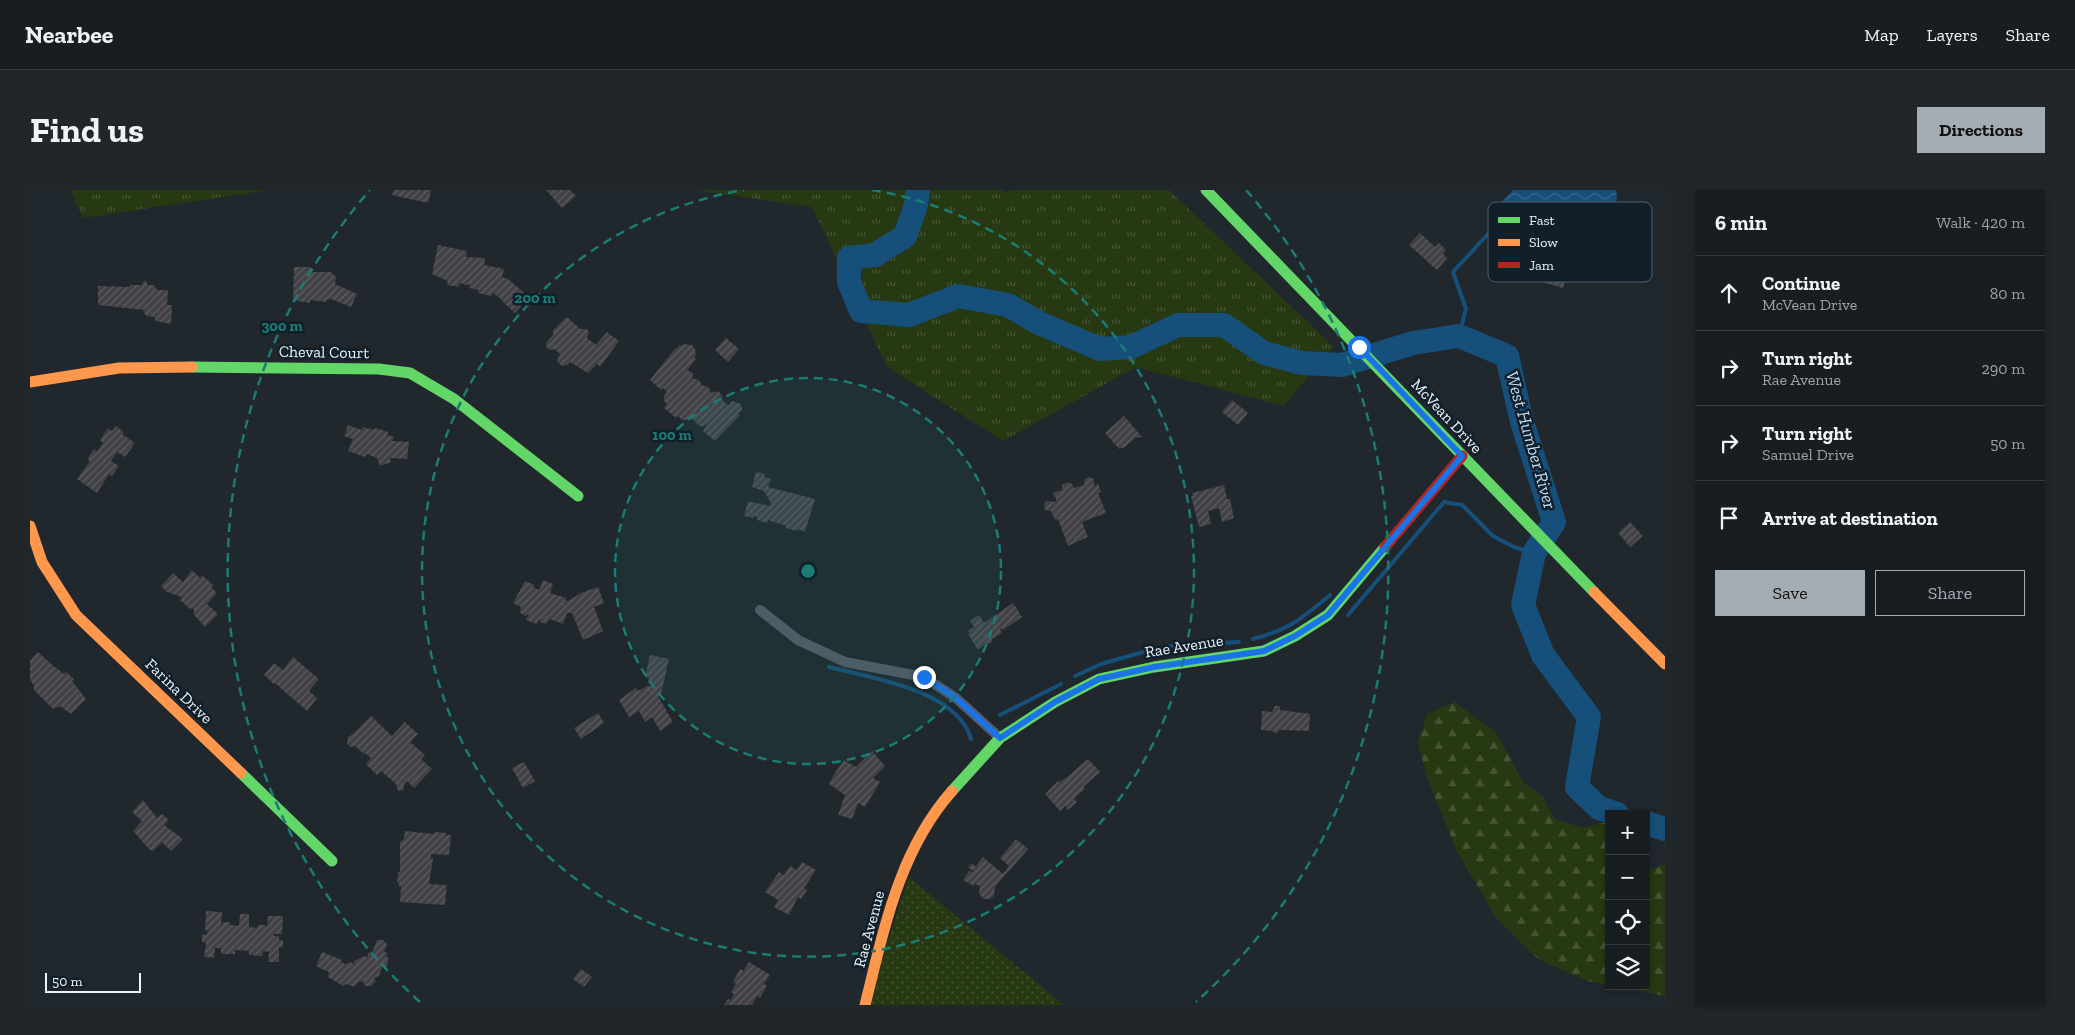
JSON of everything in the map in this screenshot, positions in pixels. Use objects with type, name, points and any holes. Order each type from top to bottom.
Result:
[{"type":"street","name":"McVean Drive","points":[[1206,190],[1359,347],[1527,524],[1665,664]]},
{"type":"street","name":"Cheval Court","points":[[30,382],[118,368],[271,367],[380,369],[410,373],[454,399],[578,496]]},
{"type":"street","name":"Rae Avenue","points":[[865,1005],[893,896],[911,852],[941,804],[1000,738],[1055,702],[1099,679],[1154,667],[1264,651],[1295,636],[1328,615],[1462,456]]},
{"type":"street","name":"Farina Drive","points":[[30,526],[33,541],[52,580],[76,615],[332,861]]},
{"type":"street","points":[[760,610],[798,640],[844,662],[924,677],[956,698],[1000,738]]},
{"type":"green space","points":[[70,190],[270,190],[83,218]]},
{"type":"green space","points":[[694,190],[1001,190],[1008,193],[1010,190],[1169,190],[1334,347],[1283,406],[1136,367],[1003,441],[887,367],[812,207]]},
{"type":"green space","points":[[1455,702],[1496,733],[1523,782],[1543,797],[1555,819],[1583,828],[1605,822],[1605,984],[1587,981],[1538,959],[1496,918],[1456,849],[1427,778],[1418,743],[1427,714]]},
{"type":"green space","points":[[1665,865],[1665,996],[1634,990],[1650,990],[1650,869]]},
{"type":"green space","points":[[909,877],[1064,1005],[871,1005],[878,970]]},
{"type":"water","points":[[1513,190],[1616,190],[1617,197],[1616,202],[1502,202]]},
{"type":"building","points":[[394,190],[431,190],[428,203],[392,195]]},
{"type":"building","points":[[546,190],[570,190],[576,196],[562,208]]},
{"type":"building","points":[[1420,233],[1435,247],[1439,243],[1446,250],[1443,254],[1447,258],[1437,270],[1409,245]]},
{"type":"building","points":[[438,245],[467,251],[466,257],[485,258],[484,265],[504,269],[502,277],[508,279],[529,297],[515,313],[495,294],[492,293],[492,296],[478,293],[479,290],[469,288],[470,284],[460,283],[458,287],[447,285],[448,281],[432,274]]},
{"type":"building","points":[[294,267],[311,267],[311,272],[331,272],[336,277],[335,284],[357,294],[351,307],[331,299],[326,300],[326,302],[310,300],[310,303],[293,300]]},
{"type":"building","points":[[144,280],[147,282],[147,285],[154,285],[157,290],[168,290],[167,305],[172,305],[171,324],[155,321],[155,317],[151,317],[151,315],[148,317],[143,312],[145,310],[98,305],[98,286],[130,287],[130,285],[142,285]]},
{"type":"building","points":[[1542,282],[1565,282],[1563,288]]},
{"type":"building","points":[[567,317],[580,329],[587,329],[589,332],[587,338],[596,345],[607,332],[619,341],[600,367],[597,364],[588,373],[570,362],[562,366],[557,361],[560,354],[555,349],[547,348],[546,343],[553,335],[553,330]]},
{"type":"building","points":[[726,338],[739,349],[728,362],[715,350]]},
{"type":"building","points":[[684,344],[692,345],[695,349],[696,355],[694,357],[696,359],[687,370],[693,373],[692,378],[699,380],[702,385],[709,388],[711,393],[718,391],[726,404],[729,405],[732,401],[741,404],[742,410],[738,414],[740,415],[715,441],[703,431],[707,424],[701,427],[690,417],[688,420],[682,420],[678,416],[676,418],[664,408],[667,404],[664,401],[664,396],[667,392],[663,388],[661,390],[650,380],[673,351]]},
{"type":"building","points":[[1232,400],[1248,413],[1238,425],[1222,412]]},
{"type":"building","points":[[1124,416],[1142,437],[1135,438],[1125,447],[1119,449],[1105,433]]},
{"type":"building","points":[[348,425],[362,430],[363,427],[374,430],[375,428],[388,432],[387,435],[394,437],[392,441],[409,442],[407,459],[390,458],[391,462],[380,466],[377,458],[367,454],[365,457],[348,451],[353,439],[344,436]]},
{"type":"building","points":[[116,426],[124,432],[122,434],[135,443],[125,457],[117,452],[111,461],[119,466],[112,476],[109,474],[97,493],[77,479],[90,461],[87,459],[94,449],[97,452],[103,443],[100,440],[108,428],[112,431]]},
{"type":"building","points":[[756,472],[765,474],[764,477],[771,479],[768,487],[815,499],[805,532],[786,528],[786,526],[768,520],[768,523],[757,520],[757,517],[754,516],[753,518],[744,516],[748,501],[770,506],[771,503],[764,491],[752,487]]},
{"type":"building","points":[[1089,477],[1094,479],[1094,486],[1098,484],[1101,492],[1098,493],[1106,513],[1082,522],[1088,537],[1068,546],[1058,519],[1055,520],[1051,511],[1045,510],[1045,502],[1057,501],[1053,493],[1062,490],[1062,485],[1068,482],[1074,488],[1084,485],[1085,479]]},
{"type":"building","points":[[1224,485],[1227,499],[1230,499],[1234,518],[1222,522],[1219,508],[1208,511],[1211,524],[1199,527],[1191,496],[1193,496],[1192,493]]},
{"type":"building","points":[[1630,522],[1643,536],[1630,547],[1618,533]]},
{"type":"building","points":[[192,570],[200,578],[202,575],[213,585],[211,587],[217,593],[207,604],[218,614],[205,627],[194,615],[194,610],[190,609],[180,600],[182,598],[167,592],[161,586],[173,573],[183,582]]},
{"type":"building","points":[[543,580],[553,584],[550,593],[566,598],[565,600],[568,601],[581,593],[598,587],[604,603],[594,607],[603,631],[583,640],[572,613],[567,613],[563,624],[550,619],[546,624],[540,622],[539,619],[537,624],[526,620],[529,614],[525,616],[520,613],[521,607],[513,603],[525,581],[534,585],[533,587],[539,590]]},
{"type":"building","points":[[1013,603],[1022,617],[1003,630],[1002,628],[1000,629],[1002,633],[992,639],[991,643],[985,644],[978,650],[968,634],[970,633],[968,631],[974,627],[970,621],[979,615],[984,623]]},
{"type":"building","points":[[38,652],[64,674],[66,672],[74,679],[72,681],[86,699],[71,714],[60,706],[53,709],[34,690],[34,685],[30,680],[30,661]]},
{"type":"building","points":[[650,655],[669,659],[661,694],[658,696],[673,722],[660,731],[652,717],[645,722],[639,711],[629,717],[619,700],[636,688],[638,691],[649,685],[651,687],[652,684],[648,683],[649,678],[645,677]]},
{"type":"building","points":[[293,657],[319,679],[309,691],[317,698],[307,711],[264,675],[274,663],[283,670]]},
{"type":"building","points":[[1275,706],[1280,706],[1280,710],[1310,714],[1309,731],[1280,730],[1276,734],[1273,731],[1261,730],[1262,711],[1272,712]]},
{"type":"building","points":[[598,713],[604,723],[581,739],[574,728]]},
{"type":"building","points":[[371,716],[392,736],[405,722],[418,734],[410,742],[425,755],[421,759],[432,769],[414,788],[407,781],[404,784],[404,790],[398,791],[396,784],[381,771],[377,775],[366,764],[371,758],[355,746],[351,747],[347,744],[348,737]]},
{"type":"building","points":[[872,751],[885,766],[873,778],[880,782],[865,807],[858,803],[852,819],[838,815],[845,795],[829,784],[833,776],[844,760],[856,767]]},
{"type":"building","points":[[1088,759],[1100,772],[1074,798],[1077,802],[1068,810],[1065,806],[1060,811],[1045,794],[1058,781],[1066,778]]},
{"type":"building","points":[[524,762],[535,781],[523,788],[512,768]]},
{"type":"building","points":[[143,800],[157,818],[162,814],[169,820],[164,825],[183,839],[171,851],[162,842],[153,851],[149,849],[133,831],[142,821],[132,812]]},
{"type":"building","points":[[405,831],[434,834],[435,832],[451,835],[449,855],[431,854],[431,859],[433,859],[429,884],[447,885],[445,905],[400,902],[401,886],[397,883],[398,872],[400,872],[400,842],[404,839]]},
{"type":"building","points":[[1016,839],[1028,849],[995,887],[994,896],[990,899],[984,899],[979,894],[980,886],[975,884],[974,886],[963,880],[969,871],[974,872],[968,867],[972,863],[977,868],[976,866],[983,857],[1003,874],[1009,866],[1000,858]]},
{"type":"building","points":[[802,862],[816,870],[804,888],[807,890],[801,899],[798,897],[789,915],[774,907],[778,900],[765,892],[779,872],[784,875],[790,866],[797,870]]},
{"type":"building","points":[[206,911],[222,912],[221,925],[223,922],[230,922],[230,925],[239,926],[240,914],[249,914],[249,927],[257,928],[258,925],[266,925],[267,928],[268,916],[283,916],[282,934],[274,934],[274,936],[279,936],[279,940],[283,940],[283,948],[279,947],[279,962],[268,962],[269,952],[263,951],[262,956],[249,955],[249,951],[235,950],[235,954],[221,954],[221,948],[215,948],[214,958],[204,957],[206,943],[202,942],[202,934],[207,935],[207,931],[211,931],[205,930]]},
{"type":"building","points":[[377,940],[383,940],[387,944],[384,952],[388,953],[386,957],[389,958],[386,968],[382,967],[379,976],[374,978],[376,981],[371,986],[365,986],[363,981],[357,983],[355,987],[346,984],[343,986],[328,977],[329,972],[316,966],[322,952],[342,960],[341,962],[345,964],[351,962],[355,965],[354,961],[365,956],[367,958],[368,954],[373,951]]},
{"type":"building","points":[[749,962],[770,975],[764,984],[767,986],[760,998],[757,996],[752,1005],[724,1005],[734,995],[731,992],[736,984],[733,982],[740,969],[744,971]]},
{"type":"building","points":[[581,969],[592,977],[584,987],[573,979]]},
{"type":"waterway","name":"West Humber River","points":[[918,190],[916,205],[905,236],[875,255],[849,258],[849,282],[861,311],[909,315],[958,296],[1008,305],[1039,323],[1100,349],[1131,347],[1178,325],[1224,325],[1264,353],[1302,363],[1342,365],[1413,343],[1459,336],[1507,356],[1522,422],[1554,522],[1534,553],[1523,605],[1543,655],[1589,717],[1577,787],[1599,808],[1605,810]]},
{"type":"waterway","points":[[1459,336],[1466,309],[1453,272],[1488,234]]},
{"type":"waterway","points":[[1348,615],[1444,502],[1462,505],[1493,536],[1514,547],[1534,553]]},
{"type":"waterway","points":[[1253,639],[1276,632],[1295,622],[1330,595]]},
{"type":"waterway","points":[[1169,646],[1239,642]]},
{"type":"waterway","points":[[1075,676],[1101,664],[1154,649]]},
{"type":"waterway","points":[[829,667],[889,682],[931,698],[949,709],[963,722],[971,739]]},
{"type":"waterway","points":[[1000,715],[1061,684]]},
{"type":"waterway","name":"West Humber River","points":[[1650,824],[1665,829]]},
{"type":"traffic: fast","points":[[1206,190],[1594,592]]},
{"type":"traffic: fast","points":[[192,367],[379,369],[410,373],[454,399],[578,496]]},
{"type":"traffic: fast","points":[[952,791],[1000,738],[1055,702],[1099,679],[1154,667],[1264,651],[1295,636],[1328,615],[1385,547]]},
{"type":"traffic: fast","points":[[241,773],[332,861]]},
{"type":"traffic: slow","points":[[30,382],[119,368],[192,367]]},
{"type":"traffic: slow","points":[[30,526],[42,562],[76,615],[241,773]]},
{"type":"traffic: slow","points":[[1594,592],[1665,664]]},
{"type":"traffic: slow","points":[[865,1005],[887,920],[906,865],[934,814],[952,791]]},
{"type":"traffic: jam","points":[[1385,547],[1462,456]]},
{"type":"route","points":[[924,677],[956,698],[1000,738],[1029,717],[1099,679],[1154,667],[1264,651],[1295,636],[1328,615],[1462,456],[1359,347]]}]
